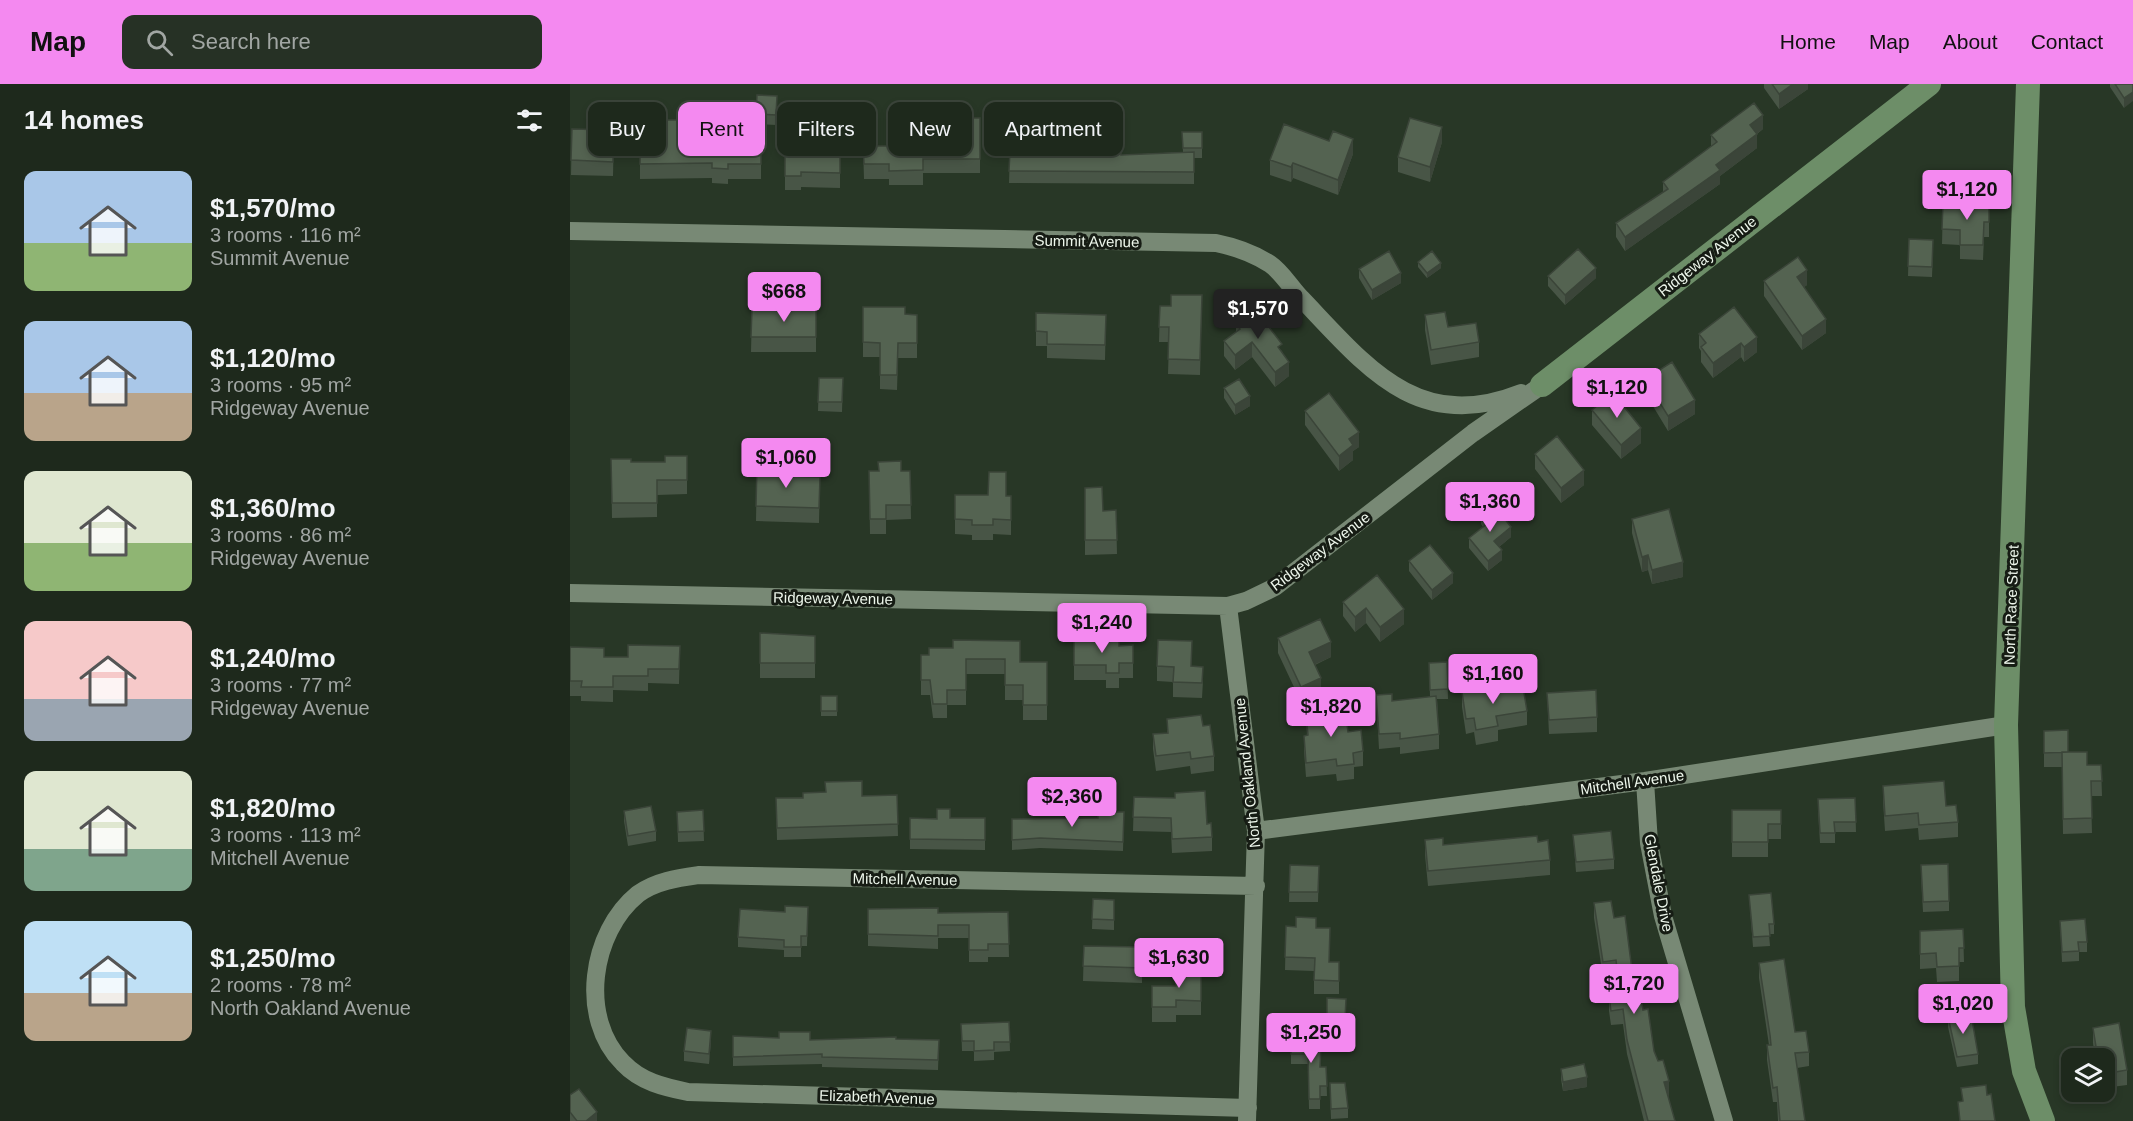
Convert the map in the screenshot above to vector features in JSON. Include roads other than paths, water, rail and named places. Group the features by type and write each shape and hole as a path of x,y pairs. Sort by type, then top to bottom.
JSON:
{"street":[{"name":"Ridgeway Avenue","path":"570,593 1228,606 1246,601 1275,587 1473,433 1542,385 1929,84"},
{"name":"North Race Street","path":"2028,84 2006,725 2013,1007 2024,1071 2043,1121"},
{"name":"Summit Avenue","path":"570,231 1216,243 1240,248 1272,265 1365,365 1396,389 1433,403 1472,406 1510,397 1542,385"},
{"name":"North Oakland Avenue","path":"1228,606 1256,831 1247,1114"},
{"name":"Mitchell Avenue","path":"1256,831 1645,781 2006,725"},
{"name":"Glendale Drive","path":"1645,781 1649,843 1663,916 1724,1121"},
{"name":"Mitchell Avenue","path":"599,961 602,942 617,914 640,893 668,879 699,875 1256,885"},
{"name":"Elizabeth Avenue","path":"599,961 596,995 603,1032 622,1063 652,1084 688,1092 1247,1114"}]}
